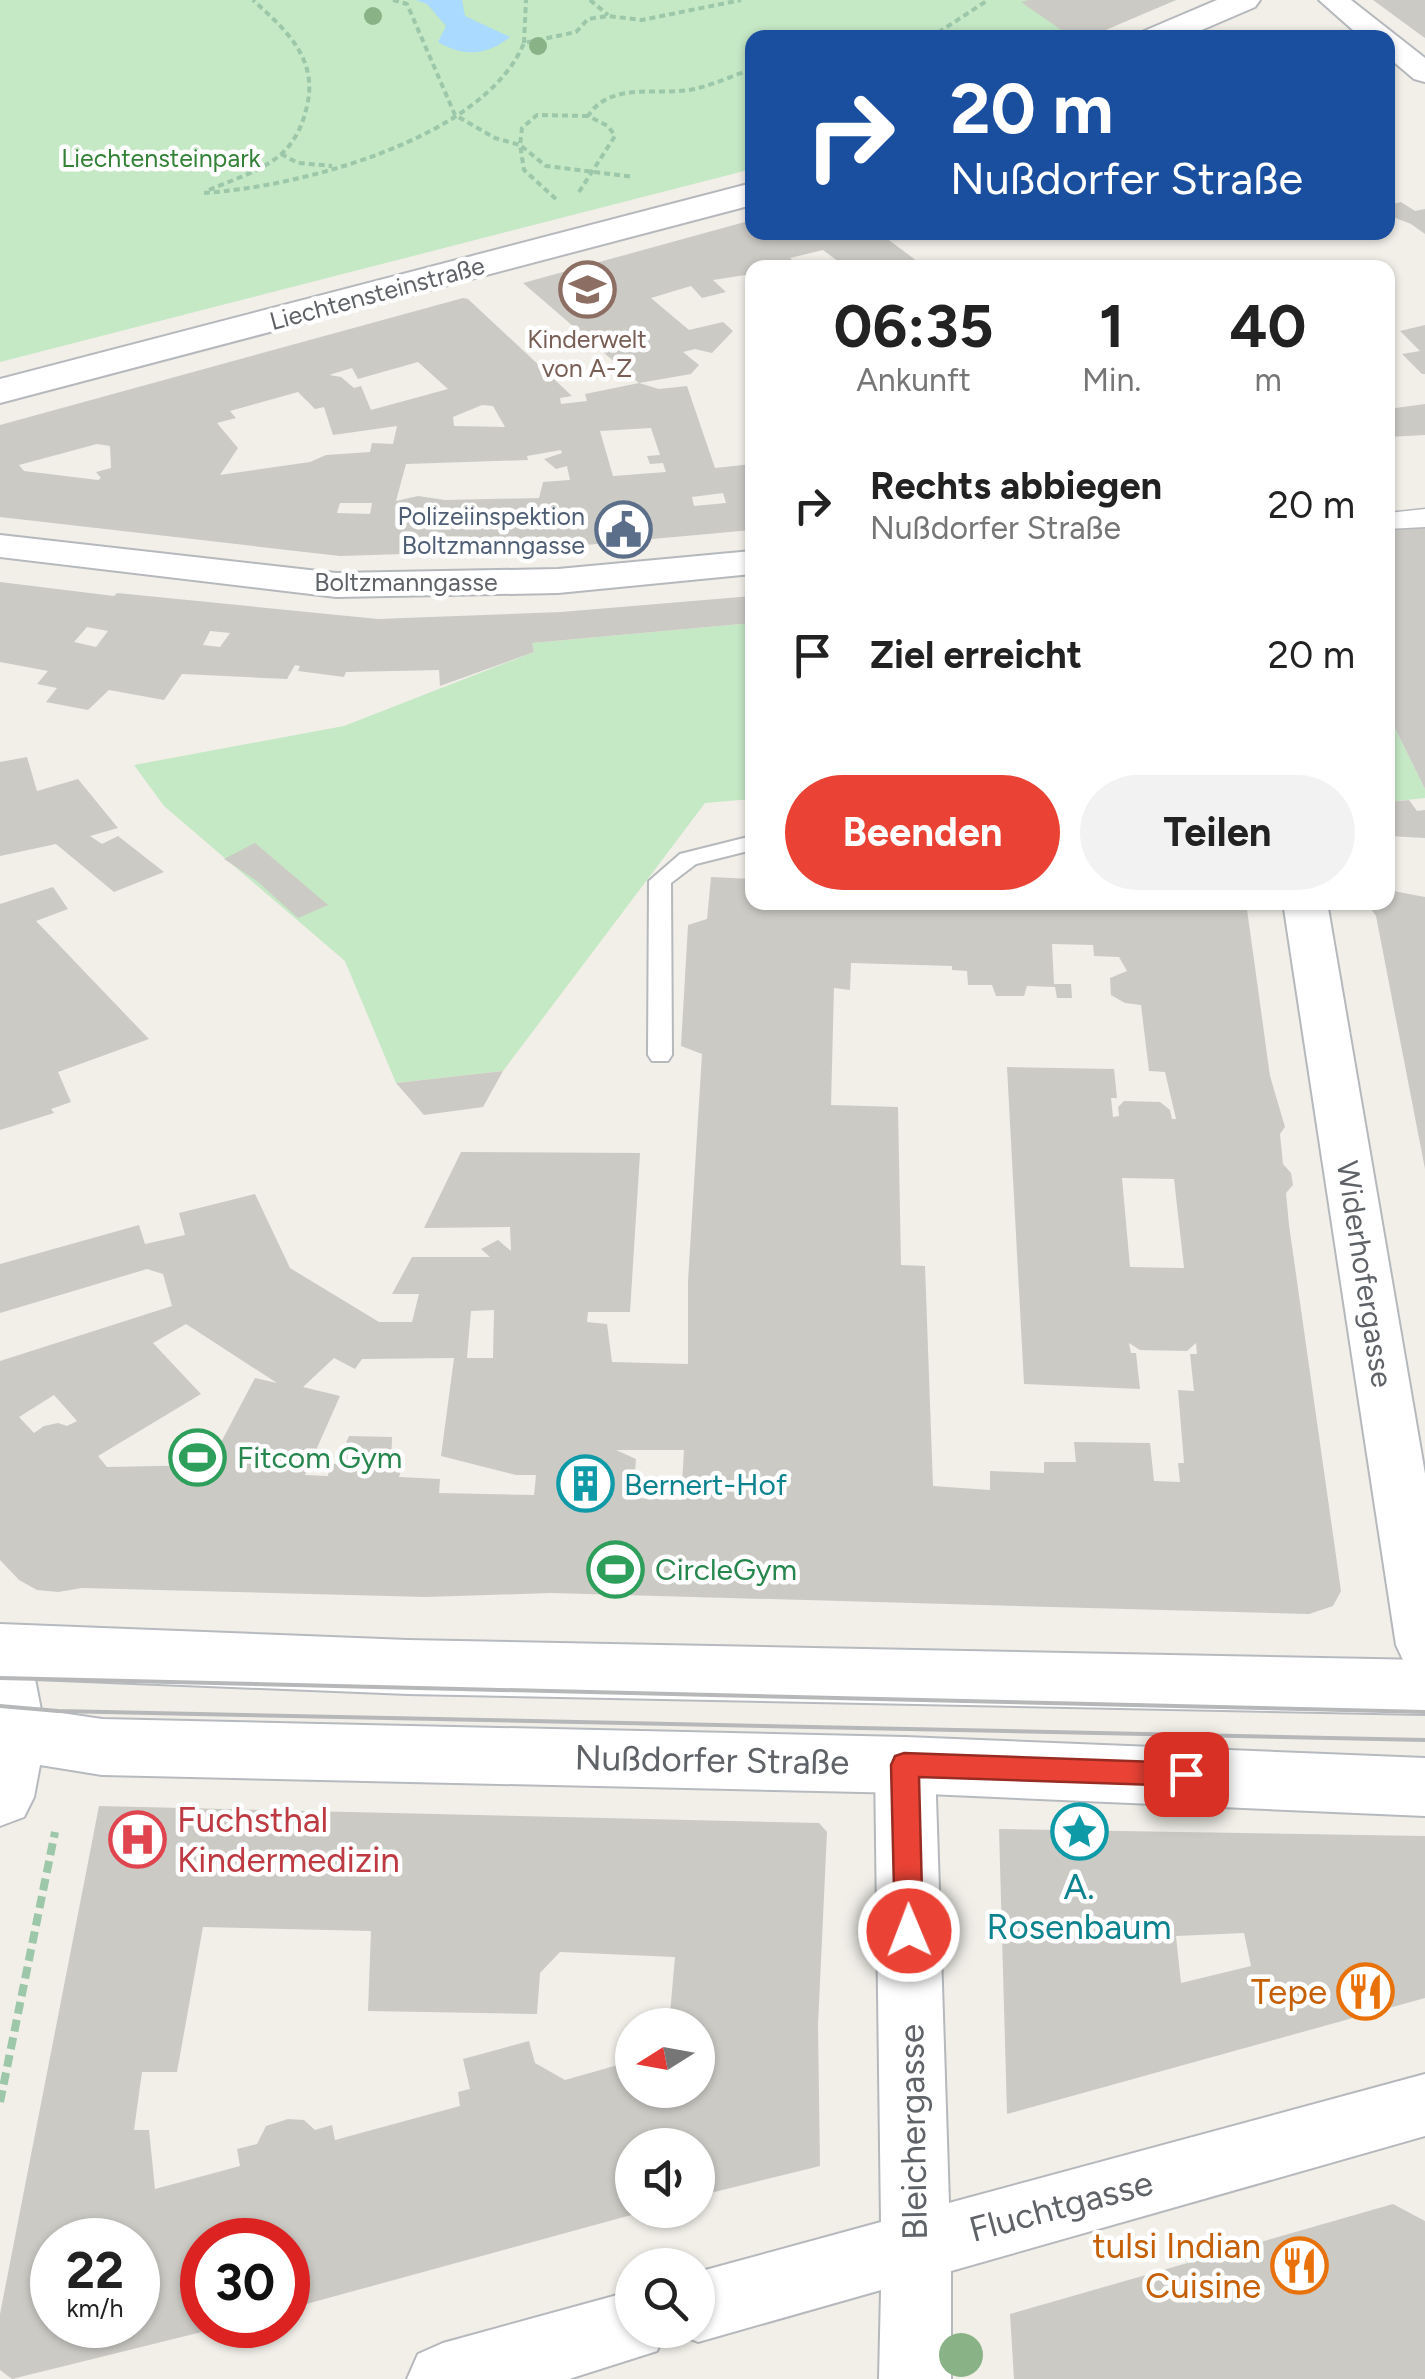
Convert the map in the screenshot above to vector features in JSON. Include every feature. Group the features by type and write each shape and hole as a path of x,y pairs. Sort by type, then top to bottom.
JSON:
{"main road":[{"path":"1174,30 1244,0"},
{"name":"Liechtensteinstraße","path":"0,391 745,196"},
{"path":"0,1651 408,1667 1425,1687"},
{"path":"0,1667 6,1732 28,1810"},
{"name":"Nußdorfer Straße","path":"6,1732 102,1747 904,1765 1425,1787"}],"street":[{"path":"1333,0 1370,30"},
{"path":"1395,49 1425,73"},
{"path":"1395,520 1425,518"},
{"name":"Boltzmanngasse","path":"0,546 336,585 558,582 745,564"},
{"name":"Widerhofergasse","path":"1306,910 1425,1646"},
{"name":"Bleichergasse","path":"904,1765 916,2246 915,2379"},
{"name":"Fluchtgasse","path":"715,2303 1425,2106"},
{"path":"444,2379 615,2331"}],"lane":[{"path":"660,1055 660,881 688,859 745,845"}],"path":[{"path":"253,0 286,30 304,54 310,92 302,124 281,154 204,193 240,192 363,161 413,140 455,115 510,72 524,44 526,0"},
{"path":"393,0 408,4 455,115 496,138 520,145 546,166 646,179"},
{"path":"590,0 608,16"},
{"path":"524,44 576,32 588,20 608,16 642,20 741,0"},
{"path":"941,30 988,0"},
{"path":"588,116 597,102 619,94 696,89 745,71"},
{"path":"537,114 588,116 608,126 615,136 579,192 560,202 524,170 520,145 522,128 537,114"},
{"path":"281,154 298,163 322,168 363,161"},
{"path":"0,2102 28,1810"}],"green space":[{"name":"Liechtensteinpark","path":"0,0 1176,0 1104,30 745,30 745,171 0,362"},
{"path":"745,624 745,800 705,803 503,1071 396,1083 345,961 164,806 134,765 344,726 534,652 532,643"},
{"path":"1395,728 1425,789 1425,798 1395,801"}],"water":[{"path":"416,0 462,0 465,16 510,37 484,51 448,47 438,42 446,26 427,4"}],"building":[{"path":"1176,0 1106,30 1061,30 1021,2"},
{"path":"1373,0 1425,0 1425,38 1418,33"},
{"path":"1401,202 1415,211 1425,209 1425,234 1395,218 1395,203"},
{"path":"745,222 745,240 889,240 916,260 836,260 823,250 792,260 745,260 745,275 713,280 726,292 702,298 691,286 651,298 689,330 723,322 733,331 712,353 695,349 683,352 699,365 691,374 639,383 523,283"},
{"path":"463,298 572,396 560,398 561,404 587,401 585,394 639,383 659,389 687,386 715,468 745,465 745,531 530,550 340,556 0,517 0,425","holes":["418,362 448,389 371,410 361,386 354,388 341,377 329,375 352,368 358,379","298,392 315,409 324,407 333,435 397,426 393,444 372,443 370,452 326,455 310,462 220,475 238,448 217,423 236,418 230,411","482,405 493,406 505,427 454,426 453,417","651,428 660,455 647,456 650,464 663,463 666,472 613,476 600,431","97,444 110,446 111,468 96,472 101,478 98,480 24,471 19,465","561,450 562,453 544,459 556,469 567,466 570,480 543,482 539,498 445,500 418,496 396,501 406,464 528,460 527,456","723,493 726,503 694,506 692,497","340,503 372,503 370,514 337,513"]},
{"path":"1425,325 1422,374 1402,354 1420,351 1400,331"},
{"path":"1425,404 1425,435 1395,437 1395,408"},
{"path":"1425,525 1425,789 1395,728 1395,527"},
{"path":"0,582 378,619 561,612 745,597 745,624 532,643 534,652 440,686 439,670 346,672 344,677 298,671 300,666 295,665 287,679 182,674 164,700 109,690 88,710 46,702 57,688 37,684 48,671 0,662","holes":["87,627 108,631 96,647 74,642","210,631 230,633 220,647 203,645"]},
{"path":"27,757 37,791 78,779 118,828 90,836 102,844 118,836 164,872 114,892 56,844 0,856 0,762"},
{"path":"1409,800 1417,811 1425,810 1425,838 1395,836 1395,801"},
{"path":"255,843 328,905 298,918 257,881 224,859"},
{"path":"711,877 745,879 745,910 1247,910 1270,1076 1285,1127 1280,1134 1283,1164 1291,1173 1293,1185 1286,1193 1289,1225 1341,1591 1333,1606 1309,1614 551,1593 426,1597 82,1588 58,1592 37,1590 19,1580 0,1560 0,1361 172,1306 163,1274 147,1269 0,1313 0,1264 139,1225 145,1244 185,1235 179,1213 255,1194 290,1268 379,1322 412,1322 419,1294 392,1294 412,1257 490,1257 481,1249 498,1240 511,1251 510,1227 424,1228 461,1152 640,1153 630,1312 588,1312 587,1322 607,1324 612,1362 688,1364 688,1281 702,1054 681,1046 688,925 707,919","holes":["1052,944 1093,945 1094,956 1119,957 1127,971 1110,978 1111,995 1125,1003 1141,1005 1149,1071 1165,1072 1176,1119 1160,1102 1124,1101 1118,1107 1119,1116 1113,1117 1111,1098 1117,1098 1114,1069 1007,1067 1024,1384 1140,1389 1136,1353 1131,1353 1129,1343 1140,1350 1187,1351 1196,1343 1197,1354 1190,1354 1194,1391 1178,1390 1184,1463 1178,1463 1180,1482 1154,1481 1150,1443 1074,1442 1076,1462 1044,1462 1044,1473 990,1471 990,1490 933,1486 925,1266 901,1265 898,1107 831,1105 834,988 850,990 851,963 952,966 952,970 967,971 968,985 992,985 996,996 1024,996 1027,986 1055,987 1057,998 1072,998 1071,984 1054,984","1122,1178 1174,1179 1184,1268 1130,1267","494,1310 493,1358 467,1358 471,1311","186,1324 277,1383 255,1378 209,1465 107,1467 98,1456 201,1394 153,1343","334,1358 355,1369 362,1359 454,1358 441,1456 516,1475 536,1475 534,1495 439,1493 440,1479 399,1477 402,1468 391,1468 392,1437 349,1436 337,1464 330,1464 328,1476 305,1475 340,1396 303,1387","54,1395 77,1421 67,1426 44,1426 34,1433 19,1417","616,1450 684,1450 681,1500 633,1498 636,1459"]},
{"path":"53,887 68,909 36,921 149,1039 58,1072 71,1102 51,1109 54,1113 0,1130 0,904"},
{"path":"1395,891 1425,897 1425,1169 1376,916 1372,910 1395,910"},
{"path":"503,1071 483,1107 424,1115 396,1083"},
{"path":"99,1806 819,1823 827,1832 818,2025 820,2166 715,2192 715,2128 615,2128 615,2219 310,2303 310,2218 180,2218 180,2337 160,2342 160,2218 30,2218 30,2348 137,2348 12,2379 0,2370 0,2314","holes":["203,1927 371,1931 368,2011 537,2014 540,1973 560,1952 675,1957 670,2008 715,2008 715,2108 615,2108 615,2066 565,2080 535,2063 529,2041 463,2059 470,2089 458,2092 460,2106 335,2140 332,2125 315,2130 304,2120 288,2119 266,2126 257,2144 237,2149 240,2166 155,2189 149,2130 134,2130 142,2072 177,2072"]},
{"path":"999,1829 1425,1836 1425,1998 1007,2114","holes":["1244,1933 1251,1966 1181,1983 1176,1936"]},
{"path":"1393,2204 1425,2221 1425,2379 1014,2379 1010,2314"}],"tram line":[{"path":"0,1678 1425,1712"},
{"path":"0,1706 58,1711 1425,1740"}],"place":[{"name":"Kinderwelt von A-Z","path":"587,290"},
{"name":"Polizeiinspektion Boltzmanngasse","path":"624,530"},
{"name":"Fitcom Gym","path":"198,1457"},
{"name":"Bernert-Hof","path":"585,1484"},
{"name":"CircleGym","path":"616,1569"},
{"name":"A. Rosenbaum","path":"1079,1831"},
{"name":"Fuchsthal Kindermedizin","path":"138,1840"},
{"name":"Tepe","path":"1366,1992"},
{"name":"tulsi Indian Cuisine","path":"1300,2266"}],"route":[{"path":"909,1931 904,1765 1186,1774"}]}
